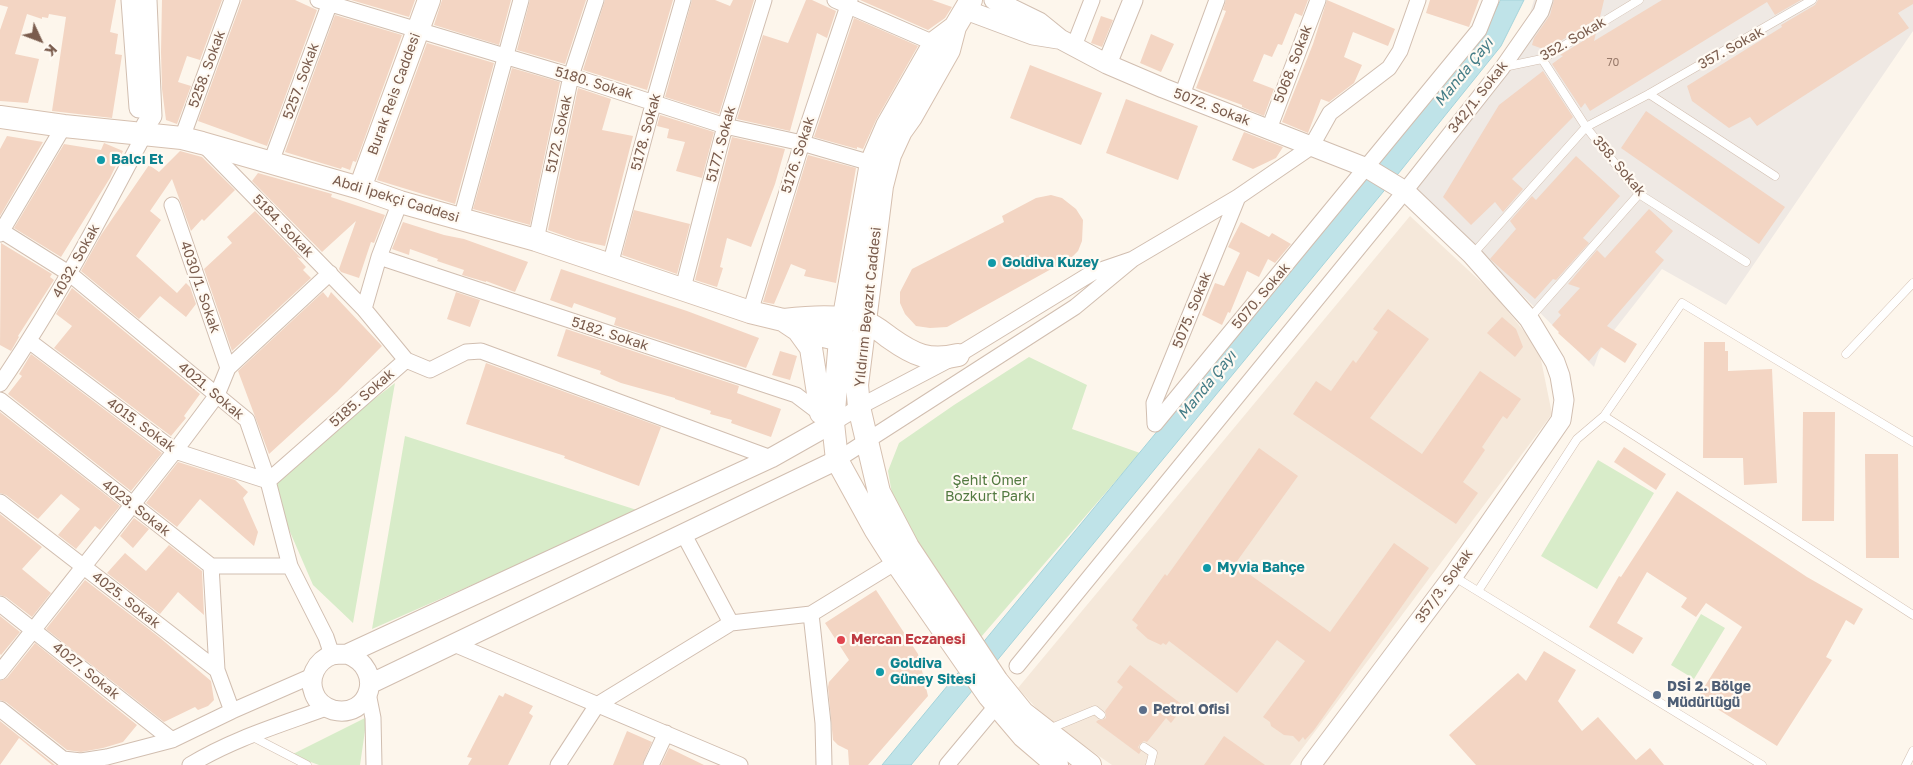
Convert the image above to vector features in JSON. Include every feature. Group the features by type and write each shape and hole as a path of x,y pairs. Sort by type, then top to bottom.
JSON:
{"main road":[{"name":"Burak Reis Caddesi","path":"360,188 428,0"},
{"name":"Yıldırım Beyazıt Caddesi","path":"850,327 871,163 886,126 964,12"},
{"name":"Yıldırım Beyazıt Caddesi","path":"827,418 890,156 900,131 911,116 942,46"},
{"name":"Abdi İpekçi Caddesi","path":"0,117 64,126 146,129 192,140 536,240 790,325 813,317 850,327 862,345"},
{"path":"790,325 811,348 837,460 875,530 896,562 965,647 1023,736 1057,765"},
{"path":"850,327 876,327 906,348 924,357 942,359 958,355"},
{"name":"Yıldırım Beyazıt Caddesi","path":"862,345 857,385 859,407 879,492 908,548 965,647"},
{"path":"994,694 1024,713 1090,765"}],"street":[{"path":"131,0 140,116 146,129"},
{"path":"146,129 152,116 147,0"},
{"name":"5258. Sokak","path":"192,140 232,0"},
{"path":"461,219 521,0"},
{"name":"5172. Sokak","path":"536,240 571,76 596,0"},
{"name":"5178. Sokak","path":"610,265 683,0"},
{"name":"5177. Sokak","path":"683,288 725,126 764,0"},
{"name":"5072. Sokak","path":"994,0 1039,22 1067,43 1107,64 1367,168 1405,191 1472,255 1529,318 1555,362 1560,376 1564,400"},
{"path":"1067,43 1092,0"},
{"path":"1107,64 1133,0"},
{"path":"1182,95 1217,0"},
{"name":"5068. Sokak","path":"1269,129 1318,0"},
{"path":"190,765 213,758 250,735 326,708 341,712 356,708 363,701 369,688 454,644 837,460 868,441 1075,307 1134,259 1238,197 1311,147 1330,114 1389,68 1400,51 1418,0"},
{"name":"5070. Sokak","path":"1155,424 1479,30 1492,0"},
{"name":"342/1. Sokak","path":"1017,666 1405,191 1502,68 1541,12 1545,0"},
{"name":"5180. Sokak","path":"326,1 654,101 725,126 802,143 871,163"},
{"name":"5257. Sokak","path":"271,162 326,1"},
{"path":"844,2 942,46"},
{"name":"5176. Sokak","path":"750,312 844,2"},
{"name":"5072. Sokak","path":"964,12 1067,43"},
{"path":"1,232 64,126"},
{"name":"4032. Sokak","path":"0,384 70,274 146,129"},
{"name":"5184. Sokak","path":"192,140 330,273 364,309"},
{"name":"5075. Sokak","path":"1155,424 1154,404 1238,197"},
{"path":"364,309 379,257 400,202"},
{"name":"4030/1. Sokak","path":"172,205 228,368"},
{"name":"4021. Sokak","path":"1,232 70,274 247,420 268,480 290,566 326,637 327,663 314,694 326,708"},
{"name":"5182. Sokak","path":"379,257 796,395 827,418"},
{"path":"0,709 63,759 72,762 106,757 172,740 327,663 771,458 827,418 859,407 958,355 1092,273 1134,259"},
{"path":"0,672 217,395 228,368 330,273"},
{"name":"5185. Sokak","path":"268,480 406,360 364,309"},
{"name":"4015. Sokak","path":"29,341 175,451 268,480"},
{"path":"406,360 430,370 466,352 481,351 771,458"},
{"name":"4023. Sokak","path":"0,400 211,566"},
{"name":"357/3. Sokak","path":"1311,765 1453,576 1561,420 1564,400"},
{"name":"4025. Sokak","path":"0,502 217,670"},
{"path":"683,533 731,623"},
{"path":"558,765 597,705 731,623 811,614 896,562"},
{"path":"232,711 217,670 211,566 290,566"},
{"name":"4027. Sokak","path":"0,604 33,628 172,740"},
{"path":"811,614 823,723 824,765"},
{"path":"454,644 740,765"},
{"path":"327,663 356,658 364,664 369,674 373,718 374,765"},
{"path":"947,765 994,694"},
{"path":"652,765 666,733"}],"lane":[{"name":"352. Sokak","path":"1502,68 1542,59 1639,0"},
{"name":"357. Sokak","path":"1586,127 1649,94 1812,0"},
{"name":"358. Sokak","path":"1542,59 1586,127 1639,194 1746,262"},
{"path":"1649,94 1775,176"},
{"path":"1472,255 1586,127"},
{"path":"1529,318 1639,194"},
{"path":"1846,354 1913,284"},
{"path":"1478,591 1577,439 1604,416 1682,303 1913,442"},
{"path":"1604,416 1913,615"},
{"path":"1453,576 1762,765"},
{"path":"1045,731 1095,710 1101,715"},
{"path":"250,735 307,765"},
{"path":"1144,747 1153,753 1150,765"},
{"path":"1906,765 1913,751"}],"shaded area":[{"path":"1534,0 1913,0 1913,31 1726,305 1662,269 1608,338 1599,352 1594,367 1413,185 1519,50"},
{"path":"1410,216 1494,294 1539,350 1552,414 1290,765 1112,765 1047,720 1018,688"}],"green space":[{"name":"Şehit Ömer Bozkurt Parkı","path":"1029,357 1087,385 1072,429 1140,453 981,637 895,511 888,471 899,443"},
{"path":"395,383 353,623 313,585 268,481"},
{"path":"405,436 640,511 372,629"},
{"path":"1598,460 1654,493 1597,589 1541,556"},
{"path":"1701,614 1725,628 1694,679 1671,665"},
{"path":"367,717 360,765 319,765 291,755"}],"water":[{"name":"Manda Çayı","path":"1501,0 1524,0 1501,46 1402,169 911,765 882,765 1486,30"}],"building":[{"path":"0,0 116,0 110,32 118,34 115,54 122,55 112,118 52,111 66,17 49,14 48,18 42,17 42,19 27,14 15,54 39,59 28,103 0,101 0,30 8,7 0,5"},
{"path":"162,0 222,0 200,60 187,56 178,82 191,86 177,124 166,120 162,89"},
{"path":"242,0 295,0 317,10 267,146 198,121"},
{"path":"351,0 415,0 409,17"},
{"path":"442,0 511,0 499,45 434,25"},
{"path":"530,0 586,0 565,64 517,50"},
{"path":"605,0 673,0 647,90 583,70"},
{"path":"692,0 715,0 730,6 733,0 754,0 719,114 665,97"},
{"path":"806,0 812,0 836,11 827,38 817,33 790,131 737,119 763,35 788,43"},
{"path":"860,0 932,0 952,7 945,18 928,30"},
{"path":"1226,0 1308,0 1302,16 1295,13 1282,45 1278,44 1272,57 1264,54 1253,81 1274,89 1264,116 1242,107 1242,105 1196,88 1226,11 1223,10"},
{"path":"1327,0 1395,29 1388,46 1353,32 1344,57 1362,65 1354,83 1329,102 1321,99 1308,133 1282,122 1313,44"},
{"path":"1430,0 1479,0 1469,27 1426,13"},
{"path":"1554,0 1604,0 1600,17 1546,50 1532,45 1534,38 1550,15"},
{"path":"1662,0 1801,0 1775,15 1767,2 1590,111 1585,103 1581,108 1552,64 1563,56 1560,55 1596,33 1594,41"},
{"path":"1818,0 1913,0 1913,4 1898,13 1909,28 1757,126 1750,117 1729,128 1692,101 1687,86 1782,27 1781,25 1815,5"},
{"path":"335,15 402,35 356,162 353,161 350,170 285,152"},
{"path":"1101,16 1113,20 1102,47 1091,43"},
{"path":"854,18 918,46 876,120 863,149 814,137"},
{"path":"1151,34 1174,44 1161,72 1140,63"},
{"path":"427,43 494,63 455,204 377,180"},
{"path":"1030,65 1102,93 1081,145 1010,118"},
{"path":"512,68 560,82 530,225 473,209"},
{"path":"1543,71 1573,117 1512,179 1523,189 1503,212 1495,202 1471,225 1443,197 1499,105"},
{"path":"578,88 611,99 602,130 633,136 605,246 576,240 548,230"},
{"path":"1126,99 1198,126 1178,180 1106,153"},
{"path":"1646,111 1785,207 1759,244 1621,148"},
{"path":"660,115 714,132 702,178 676,171 685,142 667,138 669,129 657,126"},
{"path":"1244,132 1283,147 1276,158 1253,169 1232,160"},
{"path":"7,136 43,142 0,216 0,149"},
{"path":"732,137 785,149 775,184 751,247 727,238 720,267 723,268 717,287 695,280"},
{"path":"104,143 123,151 110,178 61,257 14,228 64,144 101,150"},
{"path":"180,151 202,157 235,190 204,221 202,219 191,231 172,179 150,211 161,220 136,256 177,293 186,283 190,287 196,304 186,317 160,296 139,319 81,271 101,235 149,165 159,172"},
{"path":"808,155 856,168 836,283 804,276 806,270 791,264 774,304 763,302"},
{"path":"1576,156 1620,196 1583,238 1589,243 1556,280 1553,279 1535,299 1490,259 1516,229 1510,221 1532,196 1536,200"},
{"path":"258,173 332,194 331,197 385,215 374,243 371,242 359,278 341,272 339,269 356,221 322,252 252,181"},
{"name":"Goldiva Kuzey","path":"1051,195 1062,198 1076,209 1083,220 1082,241 1078,251 1071,258 947,327 930,328 916,326 905,314 900,303 900,292 912,269 1004,222 1002,216 1036,198"},
{"path":"1649,209 1673,231 1655,252 1664,260 1607,326 1637,344 1625,363 1601,347 1589,361 1558,333 1552,325 1561,315 1558,312 1580,288 1568,284 1597,250 1605,258"},
{"path":"634,210 690,224 677,274 622,255"},
{"path":"255,211 302,259 297,257 306,267 303,270 311,278 232,351 204,269 232,243 227,237"},
{"path":"403,222 444,235 464,239 528,262 515,292 486,281 462,275 464,270 410,249 409,255 392,249"},
{"path":"1241,222 1269,237 1272,233 1291,244 1275,263 1268,259 1259,277 1247,271 1230,313 1228,312 1222,325 1202,315 1215,283 1224,286 1240,253 1228,247"},
{"path":"1,243 52,274 50,277 54,280 18,336 11,351 0,345"},
{"path":"561,269 687,311 759,338 746,368 614,325 616,318 574,303 572,308 550,300"},
{"path":"72,288 200,394 184,416 186,418 171,436 54,348 72,326 56,314"},
{"path":"323,292 328,298 331,292 382,346 337,392 269,454 238,371"},
{"path":"456,292 480,300 470,327 447,319"},
{"path":"1388,309 1429,339 1370,418 1422,454 1480,371 1521,399 1507,419 1503,416 1482,447 1485,450 1463,482 1478,493 1456,524 1293,414 1316,381 1331,391 1353,360 1356,363 1378,332 1373,329"},
{"path":"1502,317 1516,329 1523,347 1515,357 1487,333"},
{"path":"566,329 739,386 737,393 781,409 771,437 731,423 732,420 710,414 711,411 675,398 621,383 600,374 601,371 557,356"},
{"path":"1704,342 1725,342 1725,351 1728,351 1728,371 1772,369 1777,483 1744,485 1743,458 1703,458"},
{"path":"780,351 797,356 790,380 772,375"},
{"path":"31,354 162,453 131,491 8,394 22,376 19,374"},
{"path":"486,363 661,427 639,486 564,458 565,456 466,424"},
{"path":"0,412 120,506 100,530 95,526 76,549 58,535 80,509 61,494 38,519 6,495 0,493"},
{"path":"1803,412 1835,412 1834,521 1802,521"},
{"path":"1624,447 1666,474 1656,490 1614,462"},
{"path":"1259,448 1298,476 1235,564 1330,632 1394,543 1429,568 1314,730 1305,740 1303,737 1299,742 1293,736 1284,735 1271,726 1270,722 1263,717 1305,661 1277,640 1237,693 1169,641 1166,645 1163,643 1161,645 1148,639 1136,628 1138,625 1132,620 1165,574 1167,576"},
{"path":"1865,454 1898,454 1899,558 1866,558"},
{"path":"178,462 235,480 248,492 243,498 258,532 254,546 200,499 177,527 146,503"},
{"path":"1677,491 1807,577 1863,609 1854,625 1846,620 1826,657 1832,660 1777,746 1698,697 1742,627 1706,603 1696,617 1681,607 1687,598 1647,572 1617,623 1643,638 1633,654 1589,627 1619,576 1621,577"},
{"path":"0,514 42,547 22,569 51,593 32,617 6,597 0,595"},
{"path":"134,518 149,529 133,548 120,536"},
{"path":"169,545 202,571 204,615 178,592 160,614 107,573 125,553 146,571"},
{"path":"85,580 159,637 211,681 214,700 208,706 198,710 195,707 164,722 46,629"},
{"name":"Goldiva Güney Sitesi","path":"876,590 918,654 928,696 868,765 849,765 848,750 833,740 828,687 829,682 849,660 825,623"},
{"path":"0,616 20,632 1,655 0,654"},
{"path":"35,643 137,725 123,742 81,752 67,750 6,702 0,700 0,681 7,678"},
{"path":"1544,651 1576,670 1558,701 1582,731 1598,717 1636,760 1650,748 1664,765 1476,765 1449,735 1518,673 1526,681"},
{"name":"Petrol Ofisi","path":"1130,665 1184,706 1171,723 1166,718 1147,742 1144,741 1140,744 1138,747 1141,751 1139,754 1096,722 1106,718 1105,711 1123,687 1117,682"},
{"path":"505,693 533,706 529,713 533,716 508,765 468,765 472,758 467,757 499,695 503,697"},
{"path":"0,721 55,765 52,765 19,738 0,765"},
{"path":"627,731 652,742 642,765 613,765"},
{"path":"1224,736 1265,765 1204,765"},
{"path":"669,748 704,765 661,765"}],"place":[{"name":"Balcı Et","path":"101,160"},
{"name":"Goldiva Kuzey","path":"992,263"},
{"name":"Myvia Bahçe","path":"1207,568"},
{"name":"Mercan Eczanesi","path":"841,640"},
{"name":"Goldiva Güney Sitesi","path":"880,672"},
{"name":"DSİ 2. Bölge Müdürlüğü","path":"1657,695"},
{"name":"Petrol Ofisi","path":"1143,710"}]}
